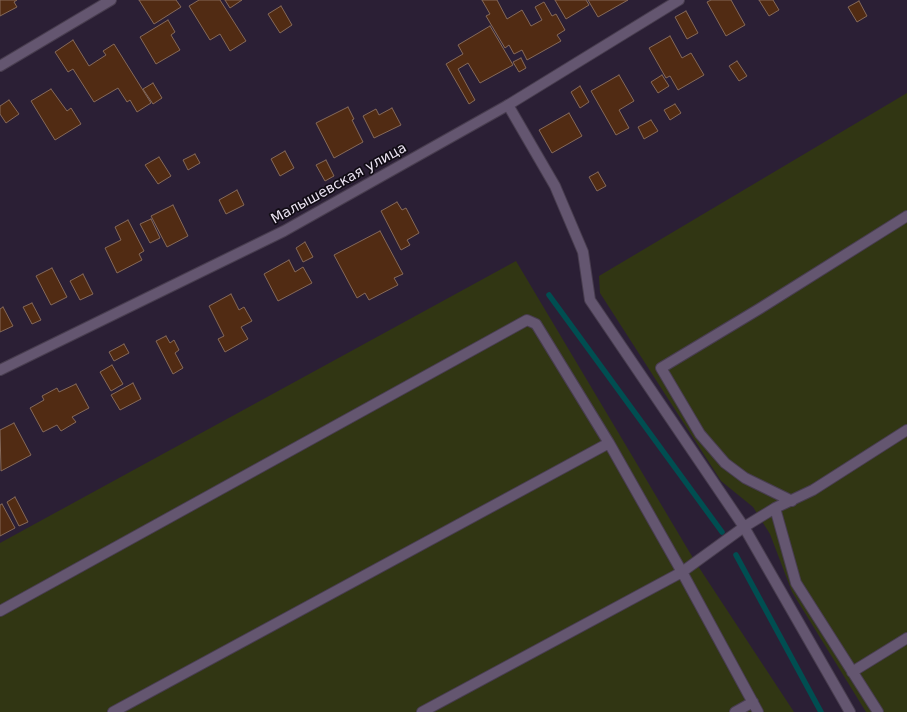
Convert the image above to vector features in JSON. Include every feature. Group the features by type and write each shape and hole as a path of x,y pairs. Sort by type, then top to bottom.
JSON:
{"street":[{"path":"0,66 111,0"},
{"name":"Малышевская улица","path":"0,370 284,231 508,105 679,0"},
{"path":"508,105 555,186 583,252 590,300 744,527 850,712"},
{"path":"792,500 745,478 725,463 700,434 661,368 759,309 907,216"},
{"path":"0,611 527,320 536,324 609,443 682,572 758,712"},
{"path":"422,712 682,572 744,527 775,508 813,490 907,430"},
{"path":"113,712 609,443"},
{"path":"775,508 796,583 878,712"},
{"path":"852,672 907,638"},
{"path":"735,712 753,702"}],"green space":[{"path":"907,93 907,712 866,712 792,592 770,534 753,507 721,481 600,293 599,276"},
{"path":"516,261 696,563 794,712 0,712 0,543"}],"building":[{"path":"0,0 17,0 14,2 17,7 0,16"},
{"path":"139,0 176,0 181,7 154,24"},
{"path":"199,0 220,0 246,41 230,51 220,34 210,40 189,6"},
{"path":"225,0 242,0 230,8"},
{"path":"482,0 497,0 507,19 522,10 531,26 542,20 535,7 544,2 552,16 556,14 565,30 557,35 561,41 527,60 522,50 514,54 509,45 505,48 486,16 490,14"},
{"path":"555,0 586,0 589,5 566,19"},
{"path":"588,0 628,0 598,17"},
{"path":"711,0 731,0 745,25 726,36 707,2"},
{"path":"759,0 773,0 779,10 769,16"},
{"path":"859,1 867,16 857,22 848,7"},
{"path":"281,6 292,25 280,33 268,14"},
{"path":"686,11 698,33 687,39 675,17"},
{"path":"168,20 175,32 171,35 180,50 156,64 140,37"},
{"path":"490,26 513,65 480,83 468,63 458,69 475,100 469,104 446,64 463,54 458,45"},
{"path":"670,36 682,58 691,53 704,75 678,90 670,76 666,78 649,48"},
{"path":"73,40 89,66 106,55 103,51 114,44 151,103 137,112 130,100 127,102 118,88 94,102 73,69 68,72 55,52"},
{"path":"521,58 526,68 519,72 513,62"},
{"path":"737,61 747,76 739,81 729,66"},
{"path":"619,75 634,101 619,110 629,128 616,135 591,91"},
{"path":"662,75 669,86 658,93 651,82"},
{"path":"153,83 162,98 153,104 143,89"},
{"path":"580,86 589,102 580,108 571,92"},
{"path":"51,89 67,111 71,108 81,124 55,140 31,101"},
{"path":"9,100 19,114 6,123 0,114 0,106"},
{"path":"675,104 681,113 670,120 664,110"},
{"path":"348,107 354,119 352,120 363,142 334,158 316,123"},
{"path":"392,108 401,125 374,138 363,116 376,109 379,115"},
{"path":"569,113 582,136 552,153 539,130"},
{"path":"651,120 658,131 644,139 638,127"},
{"path":"285,151 294,168 280,176 271,159"},
{"path":"195,154 200,163 188,170 183,160"},
{"path":"159,157 171,176 158,184 145,165"},
{"path":"326,160 334,176 325,181 316,165"},
{"path":"598,172 606,186 597,191 589,177"},
{"path":"237,190 244,205 226,214 219,200"},
{"path":"397,202 402,210 406,208 419,233 407,240 410,245 401,250 381,211"},
{"path":"173,205 188,236 167,247 151,216"},
{"path":"151,219 160,238 150,243 140,224"},
{"path":"128,220 144,251 139,254 142,260 117,273 105,248 121,240 115,227"},
{"path":"380,231 403,274 394,278 398,285 369,300 365,293 357,298 334,255"},
{"path":"305,242 313,257 303,262 296,248"},
{"path":"289,260 295,272 303,267 312,283 278,301 264,274"},
{"path":"52,268 67,297 51,305 36,276"},
{"path":"83,274 93,294 80,300 70,281"},
{"path":"231,294 239,310 244,307 252,321 241,327 248,339 225,352 218,339 224,336 209,306"},
{"path":"32,303 41,320 32,324 23,307"},
{"path":"3,307 13,326 0,332 0,309"},
{"path":"166,336 170,343 174,340 179,350 175,353 183,368 173,374 156,341"},
{"path":"124,344 129,353 114,361 109,352"},
{"path":"112,365 123,384 111,391 100,372"},
{"path":"133,383 141,399 120,410 111,395"},
{"path":"76,384 89,408 72,417 76,422 61,431 57,425 43,432 30,408 44,400 42,396 57,388 59,392"},
{"path":"14,423 31,455 1,471 0,430"},
{"path":"15,497 28,522 19,526 7,502"},
{"path":"2,504 15,528 0,536 0,505"}],"waterway":[{"path":"549,295 722,532"},
{"path":"736,555 821,712"}]}
